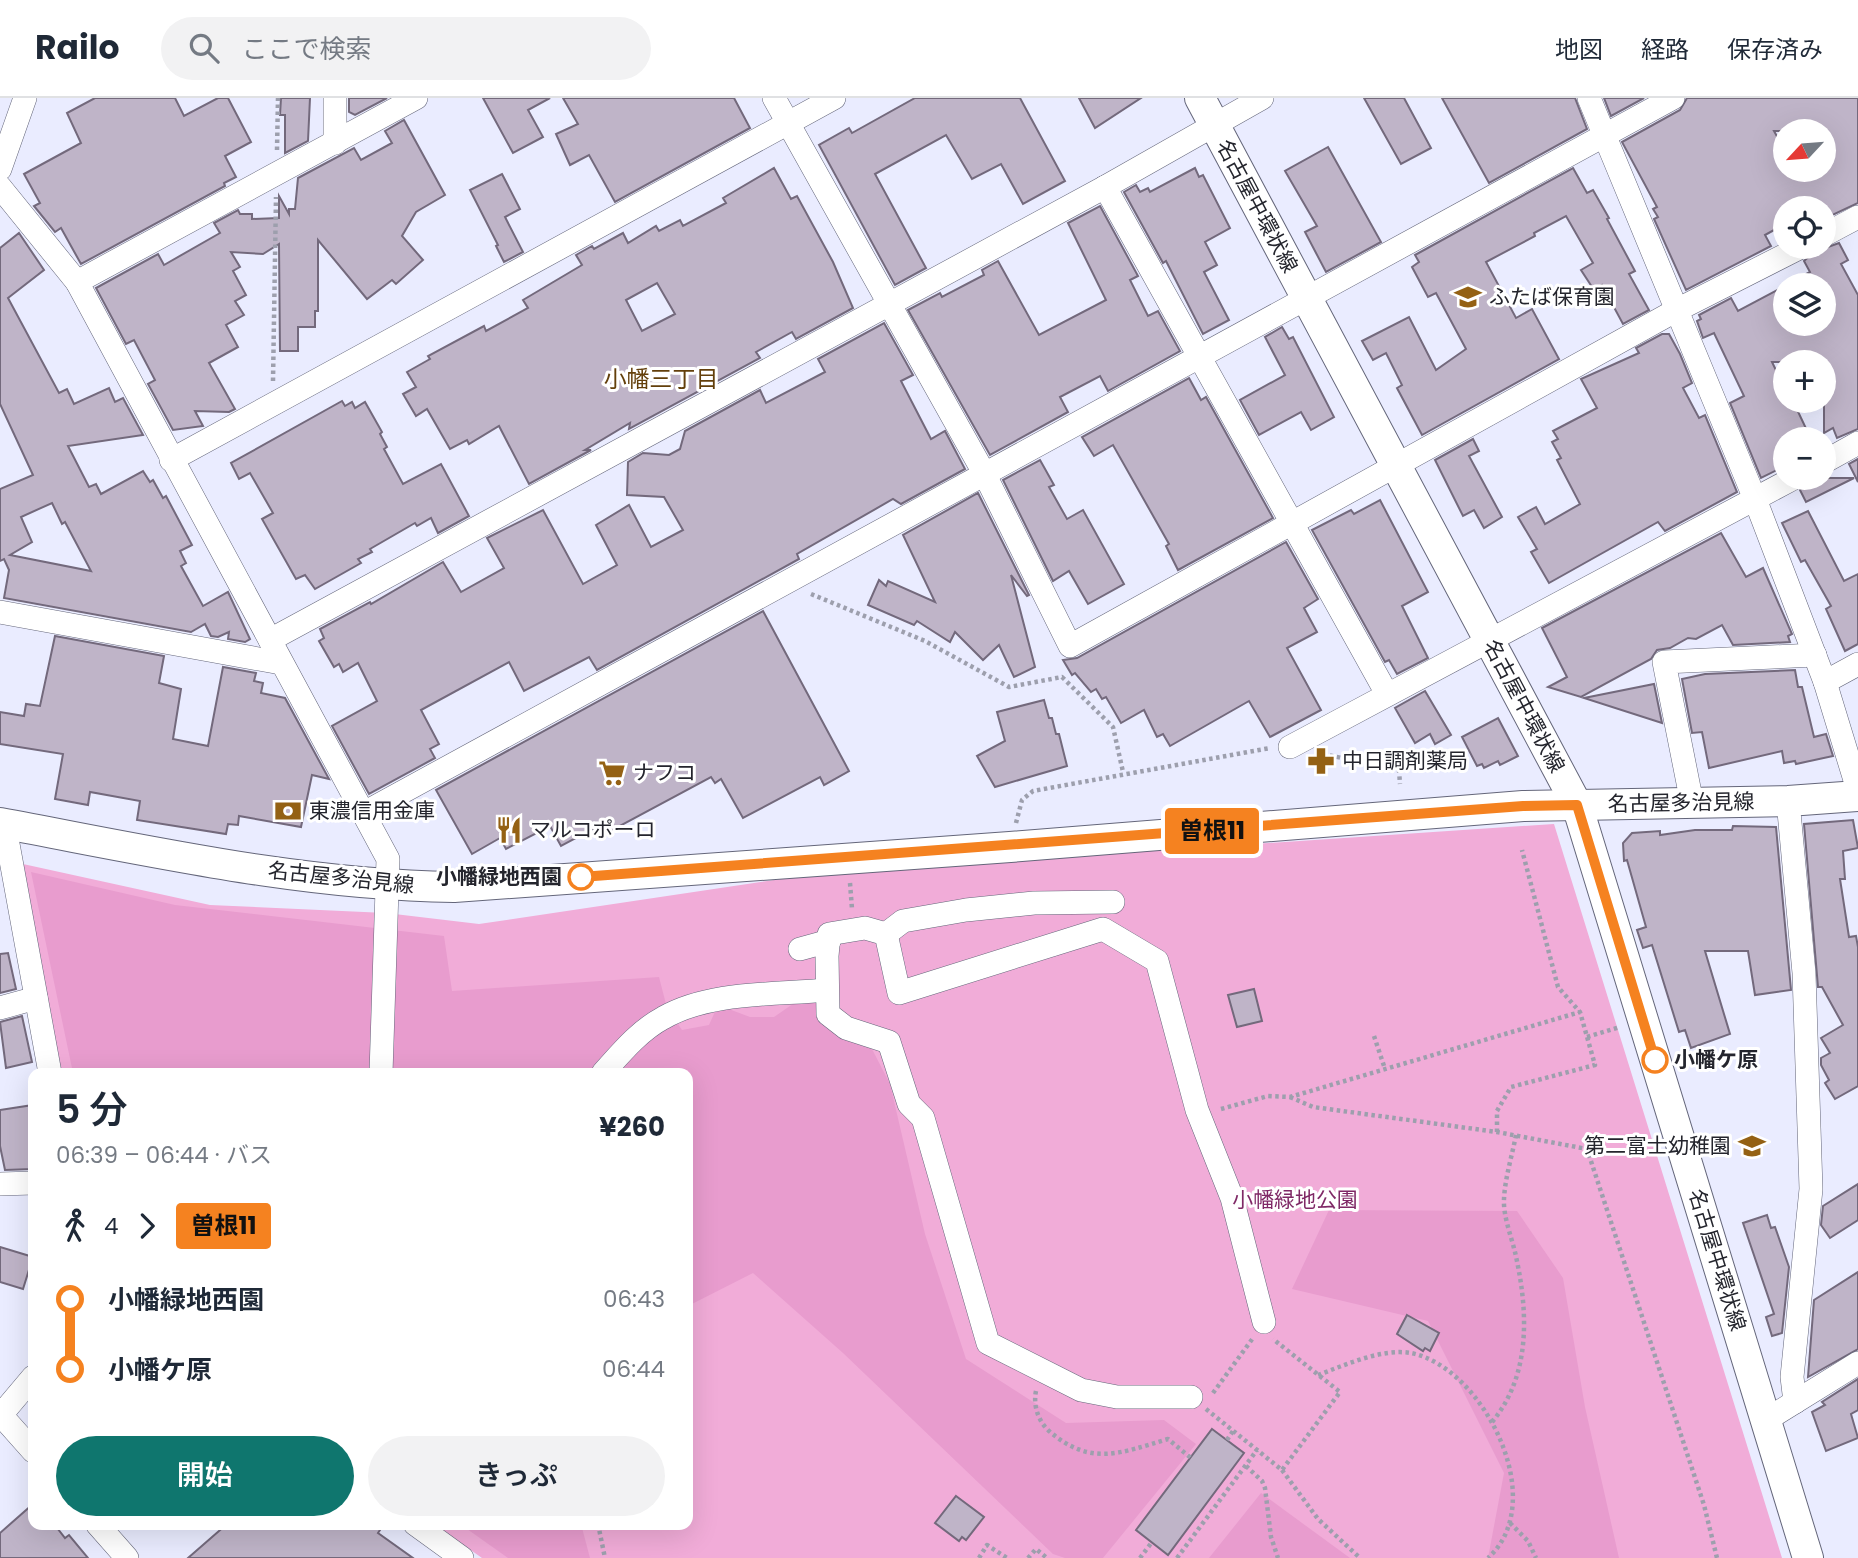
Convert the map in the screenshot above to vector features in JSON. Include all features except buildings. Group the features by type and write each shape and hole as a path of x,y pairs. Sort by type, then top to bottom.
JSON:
{"main road":[{"name":"名古屋中環状線","path":"1200,98 1577,805 1808,1558"},
{"name":"名古屋多治見線","path":"4,833 304,878 389,886 454,887 1010,847 1523,806 1788,801 1858,796"}],"street":[{"path":"0,169 25,98"},
{"path":"335,98 335,143"},
{"path":"77,282 416,98"},
{"path":"774,98 984,473 1070,646 1675,311 1777,259"},
{"path":"171,460 834,98"},
{"path":"270,640 1105,187 1262,98"},
{"path":"1589,98 1755,499 1825,682 1858,790"},
{"path":"364,813 1672,98"},
{"path":"0,187 77,282 388,859 381,1068"},
{"path":"1105,187 1387,694"},
{"path":"1836,229 1858,217"},
{"path":"1836,455 1858,443"},
{"path":"1290,747 1773,489"},
{"path":"0,612 281,663"},
{"path":"1692,803 1664,662 1815,655"},
{"path":"1825,682 1858,664"},
{"path":"1788,801 1804,973 1811,1189 1792,1377 1795,1402"},
{"path":"4,833 49,1068"},
{"path":"886,934 903,921 965,909 1034,903 1112,902"},
{"path":"886,934 865,928 830,934 828,1014 846,1028 889,1042 909,1104 923,1118 988,1343 1081,1390 1117,1397 1197,1402"},
{"path":"886,934 899,993 1103,929 1157,961 1200,1115 1232,1198 1262,1326"},
{"path":"800,949 829,941"},
{"path":"607,1068 627,1046 663,1018 711,1000 827,990"},
{"path":"0,1008 36,998"},
{"path":"0,1184 28,1183"},
{"path":"1766,1420 1858,1363"},
{"path":"28,1383 1,1415 28,1445"},
{"path":"102,1530 127,1558"},
{"path":"423,1530 462,1558"}],"path":[{"path":"273,404 278,98"},
{"path":"787,581 794,587 925,641 1009,687 1062,677 1113,727 1122,772"},
{"path":"1010,847 1023,800 1033,791 1122,772 1290,747 1399,770 1400,784"},
{"path":"1497,1132 1497,1111 1511,1087 1595,1065 1580,1012 1559,987 1522,850"},
{"path":"848,857 853,931"},
{"path":"1200,1115 1268,1096 1290,1097 1580,1012"},
{"path":"1587,1037 1621,1027"},
{"path":"1374,1036 1385,1069"},
{"path":"1290,1097 1313,1107 1497,1132 1587,1149 1704,1505 1717,1558"},
{"path":"1492,1422 1505,1406 1518,1372 1524,1340 1523,1288 1504,1200 1516,1135"},
{"path":"1282,1471 1340,1392 1262,1326 1197,1402 1282,1471 1318,1519 1360,1558"},
{"path":"1318,1375 1382,1355 1412,1353 1442,1369 1469,1392 1492,1422 1502,1442 1512,1484 1514,1502 1509,1523 1495,1552 1488,1558"},
{"path":"1047,1373 1035,1393 1036,1410 1045,1428 1062,1442 1080,1452 1099,1455 1123,1453 1168,1439 1191,1458"},
{"path":"1227,1440 1233,1431"},
{"path":"1177,1558 1257,1450"},
{"path":"1245,1466 1262,1480 1265,1488 1271,1538 1278,1558"},
{"path":"1509,1523 1528,1541 1536,1558"},
{"path":"599,1530 605,1558"},
{"path":"1140,1558 1152,1542"},
{"path":"979,1558 987,1545 1007,1558"},
{"path":"1028,1558 1036,1549 1047,1558"}],"green space":[{"name":"小幡緑地公園","path":"1554,824 1782,1558 482,1558 442,1530 693,1530 693,1068 59,1068 23,864 210,905 386,913 479,924 821,873"}],"shaded area":[{"path":"31,872 175,905 444,936 452,991 659,977 667,1008 682,1030 709,1025 718,1005 750,1017 774,1017 800,999 832,999 873,1051 890,1084 925,1234 966,1359 1066,1423 1164,1420 1196,1444 1103,1558 1065,1558 1053,1554 843,1353 753,1273 693,1303 693,1068 72,1068"},
{"path":"1329,1210 1517,1211 1563,1278 1585,1407 1619,1558 1488,1558 1504,1473 1428,1321 1292,1289"},
{"path":"1261,1493 1350,1558 1209,1558"},
{"path":"468,1530 583,1530 590,1558 508,1558"}],"bus line":[{"name":"曽根11","path":"581,877 1010,847 1523,806 1577,805 1655,1060"}],"place":[{"name":"ふたば保育園","path":"1468,297"},
{"name":"中日調剤薬局","path":"1321,761"},
{"name":"ナフコ","path":"612,773"},
{"name":"東濃信用金庫","path":"288,811"},
{"name":"マルコポーロ","path":"509,830"},
{"name":"小幡緑地西園","path":"581,877"},
{"name":"小幡ケ原","path":"1655,1060"},
{"name":"第二富士幼稚園","path":"1752,1146"}],"district":[{"name":"小幡三丁目","path":"661,379"}]}
